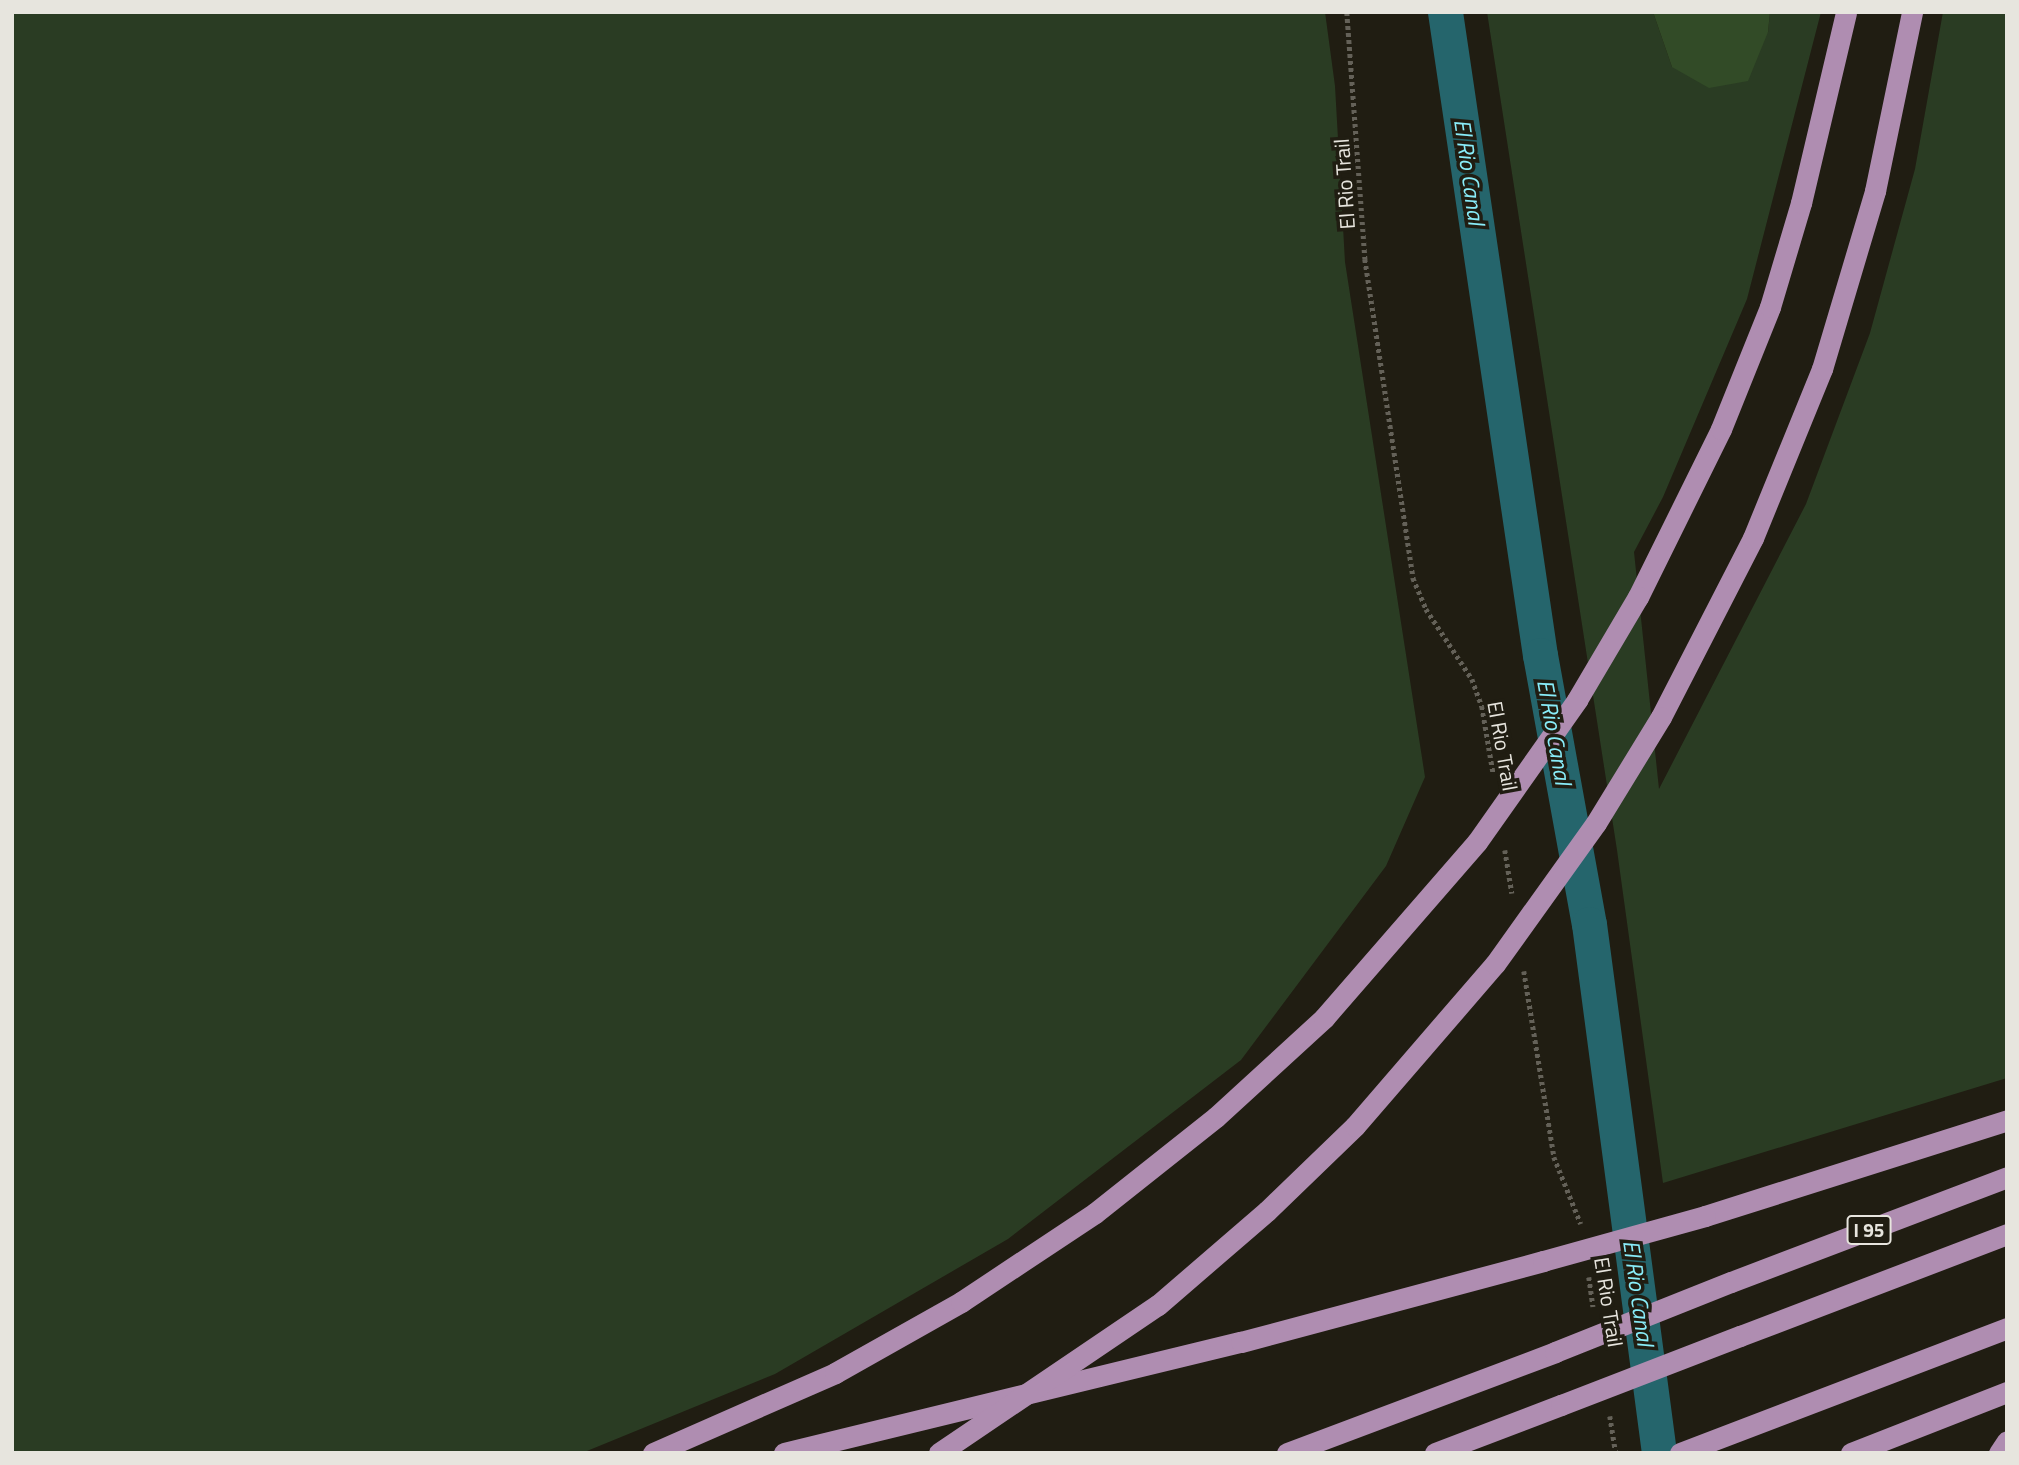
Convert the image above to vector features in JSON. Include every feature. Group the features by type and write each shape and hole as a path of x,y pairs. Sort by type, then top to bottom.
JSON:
{"highway":[{"path":"653,1453 835,1373 961,1302 1095,1213 1216,1117 1324,1018 1477,842 1577,700 1638,597 1721,429 1770,307 1801,203 1846,12"},
{"path":"939,1453 1158,1306 1267,1211 1355,1126 1495,964 1596,823 1661,717 1753,538 1822,369 1875,191 1912,12"},
{"path":"784,1453 1216,1349 1543,1261 1705,1216 2007,1120"},
{"name":"I 95","path":"1287,1453 2007,1177"},
{"path":"1436,1453 2007,1234"},
{"path":"1680,1453 2007,1328"},
{"path":"1851,1453 2007,1392"},
{"path":"1999,1453 2007,1441"}],"path":[{"name":"El Rio Trail","path":"1347,12 1365,259 1413,578 1426,609 1472,679 1482,706 1493,774"},
{"path":"1504,843 1513,897"},
{"path":"1524,966 1554,1157 1581,1228"},
{"name":"El Rio Trail","path":"1587,1267 1595,1320"},
{"path":"1610,1413 1616,1453"}],"green space":[{"path":"12,12 1325,12 1335,86 1345,262 1425,777 1386,866 1241,1060 1008,1239 775,1374 582,1453 12,1453"},
{"path":"1487,12 1653,12 1672,67 1768,32 1770,12 1821,12 1747,299 1663,497 1634,552 1659,789 1806,504 1870,333 1915,169 1943,12 2007,12 2007,1078 1663,1183 1617,850"},
{"path":"1653,12 1770,12 1768,32 1748,81 1709,88 1672,67"}],"waterway":[{"name":"El Rio Canal","path":"1445,12 1540,655 1589,924 1659,1453"}]}
